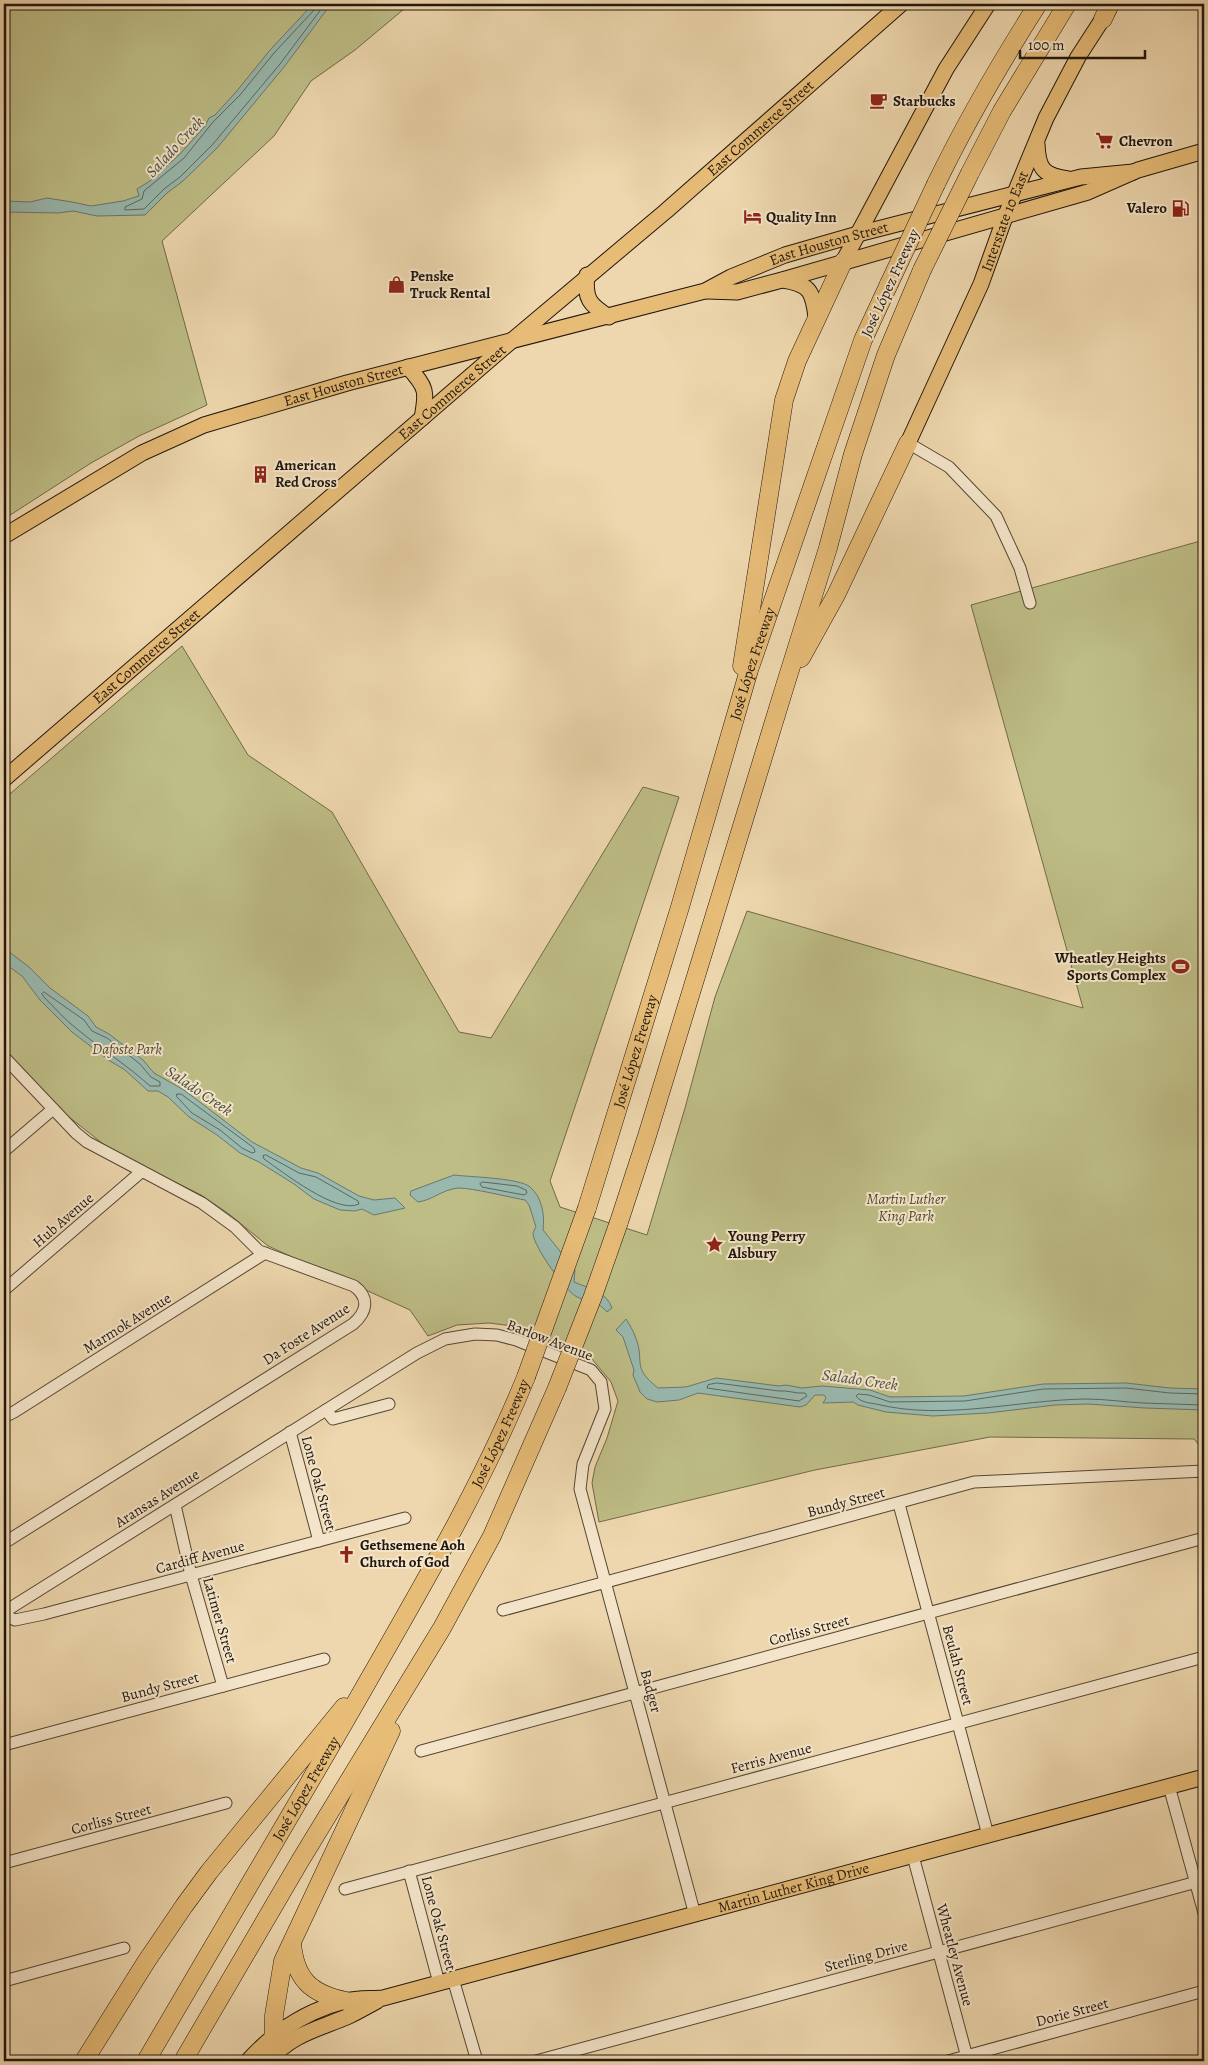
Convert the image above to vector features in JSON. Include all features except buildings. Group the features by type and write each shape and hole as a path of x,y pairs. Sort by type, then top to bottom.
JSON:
{"highway":[{"name":"José López Freeway","path":"146,2061 436,1563 474,1488 526,1377 587,1208 731,733 782,572 863,340 960,135 1038,4"},
{"name":"José López Freeway","path":"183,2061 305,1853 442,1628 492,1536 556,1388 593,1296 640,1162 828,548 853,454 886,355 922,270 970,173 1002,111 1067,4"},
{"path":"731,733 784,400 797,361 816,317 844,262"},
{"path":"784,689 836,595 908,443"},
{"path":"270,2058 274,2036 278,1983 283,1960 370,1774 442,1628"},
{"path":"84,2061 146,1962 209,1872 372,1674"},
{"path":"292,1943 296,1967 308,1985 331,1998 346,2001"}],"main road":[{"name":"East Commerce Street","path":"4,779 587,275 666,211 901,4"},
{"path":"844,262 946,69 988,4"},
{"name":"Interstate 10 East","path":"908,443 981,284 1005,217 1046,118 1078,57 1108,9"},
{"path":"1037,141 1038,156 1045,172 1052,176 1070,180"},
{"name":"East Houston Street","path":"705,291 737,292 782,280 1088,192 1133,172 1204,151"},
{"name":"East Houston Street","path":"4,536 142,453 204,425 347,383 610,317 705,291 786,255 858,234 1070,180 1133,172"},
{"path":"587,275 585,287 591,304 610,317"},
{"path":"782,280 795,282 810,290 816,317"},
{"path":"408,367 424,386 422,418"},
{"name":"Martin Luther King Drive","path":"248,2061 274,2036 302,2017 346,2001 383,1998 1204,1777"},
{"name":"Martin Luther King Drive","path":"270,2058 304,2033 349,2016 383,1998"}],"street":[{"path":"908,443 949,467 996,516 1020,568 1030,603"},
{"name":"Da Foste Avenue","path":"4,1057 87,1142 216,1212 259,1251 354,1286 360,1290 365,1299 365,1310 353,1324 4,1543"},
{"path":"4,1151 53,1109"},
{"name":"Hub Avenue","path":"4,1290 141,1172"},
{"name":"Marmok Avenue","path":"4,1416 14,1412 265,1253"},
{"name":"Barlow Avenue","path":"326,1410 417,1352 445,1339 475,1334 508,1337 577,1363 591,1370 601,1382 605,1409 580,1476"},
{"path":"326,1410 333,1420 389,1404"},
{"name":"Aransas Avenue","path":"4,1613 326,1410"},
{"name":"Lone Oak Street","path":"290,1432 319,1541"},
{"name":"Bundy Street","path":"503,1610 985,1480 1204,1472"},
{"name":"Badger","path":"580,1476 583,1498 695,1915"},
{"name":"Beulah Street","path":"899,1504 988,1835"},
{"name":"Latimer Street","path":"175,1505 191,1575 223,1686"},
{"name":"Cardiff Avenue","path":"4,1613 15,1620 405,1518"},
{"name":"Corliss Street","path":"422,1751 1204,1538"},
{"name":"Ferris Avenue","path":"345,1889 1204,1657"},
{"name":"Bundy Street","path":"4,1745 324,1658"},
{"path":"1169,1786 1200,1881 1204,1913"},
{"name":"Corliss Street","path":"4,1863 226,1803"},
{"name":"Wheatley Avenue","path":"913,1856 968,2059"},
{"name":"Lone Oak Street","path":"409,1871 446,1981 477,2061"},
{"name":"Sterling Drive","path":"536,2061 1200,1881"},
{"path":"4,1982 124,1948"},
{"name":"Dorie Street","path":"948,2061 968,2059 1204,1991"}],"green space":[{"path":"4,4 410,4 355,50 311,81 274,136 162,241 207,405 139,436 91,463 4,519"},
{"name":"Martin Luther King Park","path":"1204,540 1204,1451 1194,1439 990,1437 815,1470 599,1522 592,1483 595,1467 607,1438 618,1401 611,1382 592,1359 521,1327 489,1323 457,1325 428,1336 410,1310 268,1246 229,1214 201,1195 112,1151 64,1113 4,1049 4,799 182,646 248,755 332,812 459,1032 491,1038 643,787 679,797 550,1181 560,1207 647,1235 685,1108 715,997 747,911 1083,1008 971,605"}],"water":[{"path":"313,4 331,4 284,67 217,148 145,215 97,216 73,211 58,213 4,212 4,201 30,202 47,198 91,206 123,201 139,196 137,189 150,181 180,154 205,126 209,118 215,115 236,92 270,50"},
{"path":"4,948 29,967 50,988 88,1016 96,1027 109,1034 143,1060 154,1073 184,1090 252,1142 301,1168 318,1173 359,1196 374,1200 395,1198 405,1208 374,1215 362,1209 355,1211 340,1210 314,1199 259,1162 240,1153 189,1117 168,1097 158,1091 148,1091 125,1070 72,1032 40,1000 22,976 4,963"},
{"path":"454,1175 506,1180 530,1187 542,1207 544,1218 543,1230 575,1270 574,1282 601,1294 610,1303 612,1308 607,1312 597,1304 577,1297 566,1287 539,1249 533,1234 536,1227 529,1205 525,1200 464,1188 447,1191 418,1202 410,1195 411,1191"},
{"path":"626,1319 638,1345 641,1369 649,1381 658,1388 686,1387 716,1378 802,1388 822,1386 870,1390 890,1397 964,1396 1043,1384 1126,1383 1170,1388 1204,1389 1204,1410 1088,1404 1055,1405 988,1413 933,1416 886,1412 853,1402 823,1403 826,1398 824,1395 815,1395 806,1405 800,1407 698,1393 679,1400 657,1402 647,1399 640,1392 633,1375 634,1370 623,1337 616,1330"}],"place":[{"name":"Starbucks","path":"879,101"},
{"name":"Chevron","path":"1105,141"},
{"name":"Valero","path":"1181,208"},
{"name":"Quality Inn","path":"752,217"},
{"name":"Penske Truck Rental","path":"396,285"},
{"name":"American Red Cross","path":"261,474"},
{"name":"Wheatley Heights Sports Complex","path":"1180,967"},
{"name":"Young Perry Alsbury","path":"714,1245"},
{"name":"Gethsemene Aoh Church of God","path":"346,1554"}],"water label":[{"name":"Salado Creek","path":"175,147"},
{"name":"Salado Creek","path":"199,1091"},
{"name":"Salado Creek","path":"860,1380"}],"park label":[{"name":"Dafoste Park","path":"127,1049"}]}
